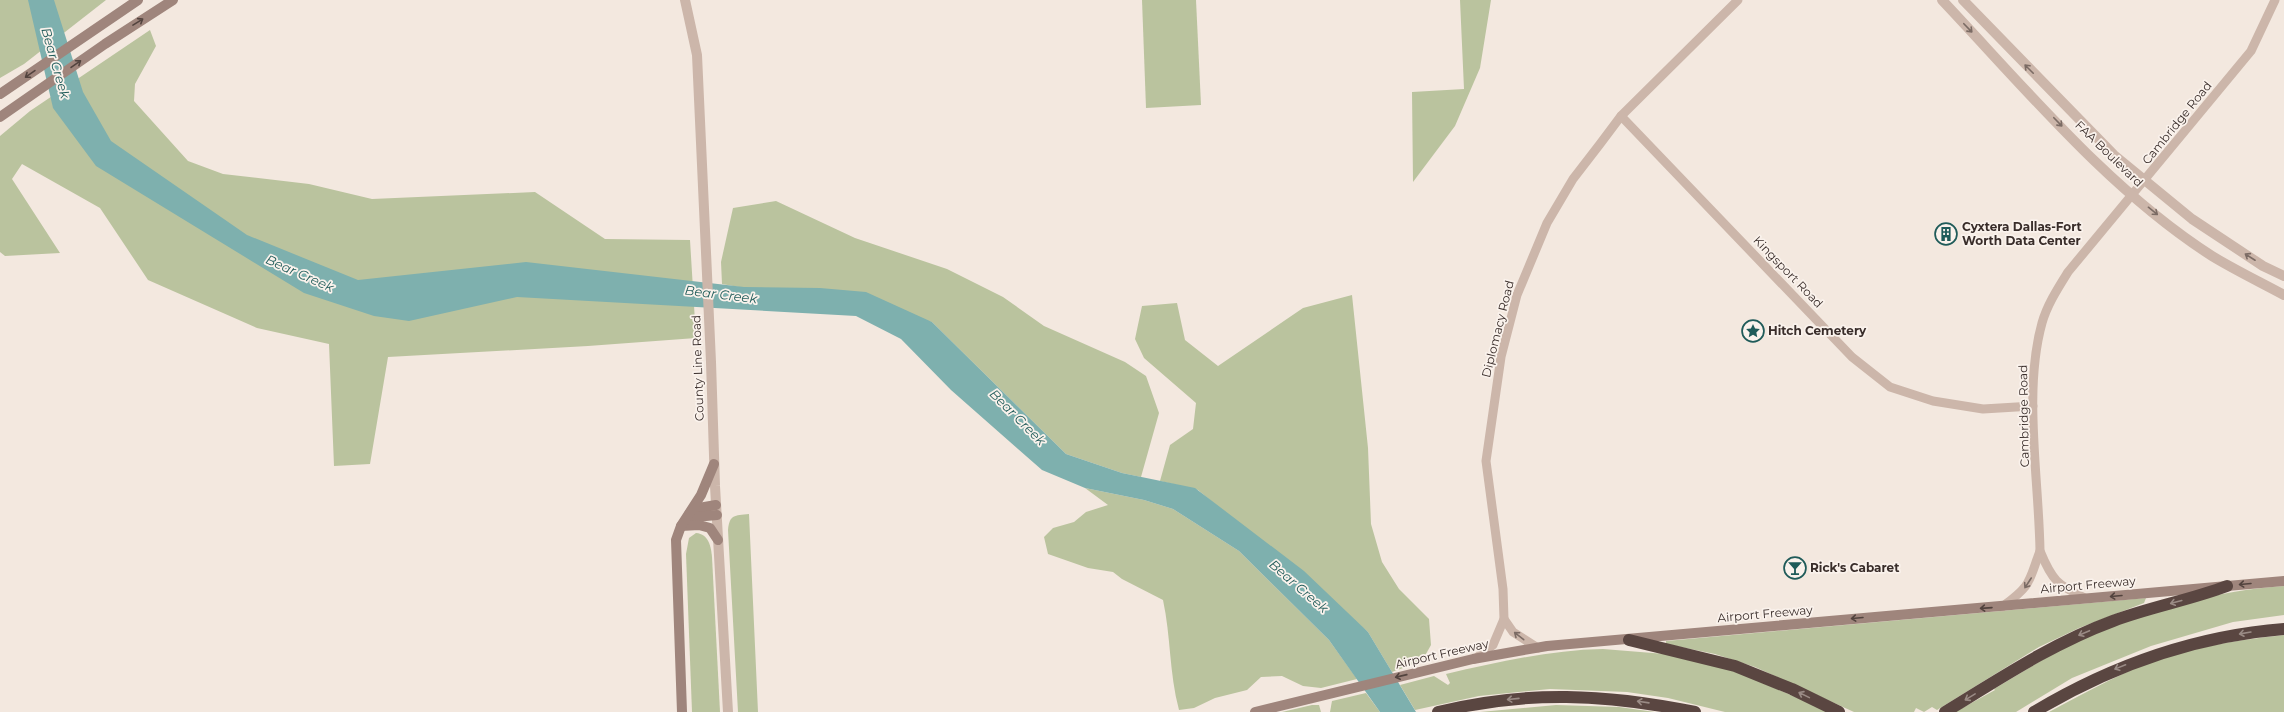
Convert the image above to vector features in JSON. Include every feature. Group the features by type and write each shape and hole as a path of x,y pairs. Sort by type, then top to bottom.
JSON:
{"highway":[{"path":"1944,712 2044,653 2077,636 2113,621 2227,586"},
{"path":"2034,712 2076,688 2112,671 2164,651 2211,639 2258,631 2284,629"},
{"path":"1629,640 1735,666 1792,689 1839,712"},
{"path":"1438,712 1500,701 1566,696 1620,699 1695,712"}],"main road":[{"path":"0,94 138,0"},
{"path":"0,117 105,44 173,0"},
{"path":"682,712 676,540 681,526 701,495 714,464"},
{"path":"681,526 693,509 716,510"},
{"path":"681,526 699,525 710,528 718,540"},
{"name":"Airport Freeway","path":"1254,712 1473,659 1538,648 1898,614 2002,607 2085,598 2284,581"}],"street":[{"name":"County Line Road","path":"685,0 697,55 712,362 716,510 728,712"},
{"name":"Diplomacy Road","path":"1473,659 1493,645 1504,619 1503,589 1486,461 1501,356 1517,295 1547,223 1573,179 1621,116 1738,0"},
{"name":"FAA Boulevard","path":"1942,0 2091,158 2133,195 2212,256 2284,295"},
{"name":"FAA Boulevard","path":"1963,0 2114,155 2192,219 2269,269 2284,276"},
{"name":"Cambridge Road","path":"2002,607 2027,587 2033,575 2040,551 2033,406 2033,372 2042,324 2051,300 2068,272 2252,51 2275,0"},
{"path":"2034,97 2046,86"},
{"name":"Kingsport Road","path":"1621,116 1852,356 1890,387 1933,401 1983,409 2033,406"},
{"path":"2261,283 2269,269"},
{"name":"Cambridge Road","path":"2040,551 2050,574 2069,590 2085,598"},
{"path":"1504,619 1513,632 1538,648"}],"green space":[{"path":"0,0 106,0 24,64 0,78"},
{"path":"1142,0 1196,0 1201,105 1146,108"},
{"path":"1460,0 1491,0 1480,68 1455,126 1413,182 1412,92 1464,89"},
{"path":"150,30 156,46 135,84 134,101 188,161 223,174 309,184 372,199 535,192 605,239 690,240 696,338 588,346 388,357 370,464 334,466 329,344 257,328 148,280 100,208 22,164 12,179 60,253 5,256 0,252 0,136 30,111"},
{"path":"776,201 855,238 947,269 1003,297 1044,326 1125,362 1146,376 1159,413 1141,477 1122,473 1066,454 932,322 722,284 721,262 733,208"},
{"path":"1352,295 1368,448 1371,524 1382,562 1399,589 1429,619 1431,645 1422,661 1392,672 1368,632 1198,490 1160,481 1170,445 1193,429 1196,403 1144,358 1135,339 1142,306 1177,303 1185,340 1218,366 1303,308"},
{"path":"1085,488 1144,500 1173,509 1239,551 1329,640 1357,679 1321,688 1303,686 1282,676 1261,677 1247,690 1215,698 1194,708 1179,710 1173,682 1166,614 1163,600 1122,579 1113,572 1088,568 1048,554 1044,537 1053,528 1074,522 1086,512 1108,505"},
{"path":"749,514 758,712 738,712 728,530 732,518"},
{"path":"696,533 707,538 712,553 720,712 692,712 686,554 689,538"},
{"path":"2284,586 2284,615 2233,622 2151,646 2072,678 2016,712 1955,712 1995,690 1994,689 2053,654 2112,626 2160,609 2210,596 2260,588"},
{"path":"2146,598 2144,603 2079,628 2039,647 1937,710 1932,707 1924,712 1916,708 1914,712 1854,712 1755,667 1715,654 1666,644 1666,641"},
{"path":"2284,635 2284,712 2049,712 2117,677 2165,657 2224,643"},
{"path":"1603,649 1665,654 1718,664 1831,712 1725,712 1668,698 1627,692 1550,689 1479,696 1415,710 1400,685 1434,676 1448,685 1450,683 1446,674 1544,654"},
{"path":"1366,693 1380,712 1330,712 1332,701"},
{"path":"1312,705 1319,705 1321,712 1282,712"},
{"path":"1556,705 1619,707 1655,712 1480,712"}],"water":[{"name":"Bear Creek","path":"28,0 54,0 83,92 111,141 247,235 358,280 526,262 744,287 820,288 866,292 932,322 1066,454 1122,473 1195,488 1304,571 1368,632 1416,712 1380,712 1329,640 1239,551 1173,509 1144,500 1085,488 1042,470 951,390 901,339 856,316 517,297 409,321 374,316 304,293 96,166 53,108"}],"place":[{"name":"Cyxtera Dallas-Fort Worth Data Center","path":"1946,234"},
{"name":"Hitch Cemetery","path":"1753,331"},
{"name":"Rick's Cabaret","path":"1795,568"}]}
